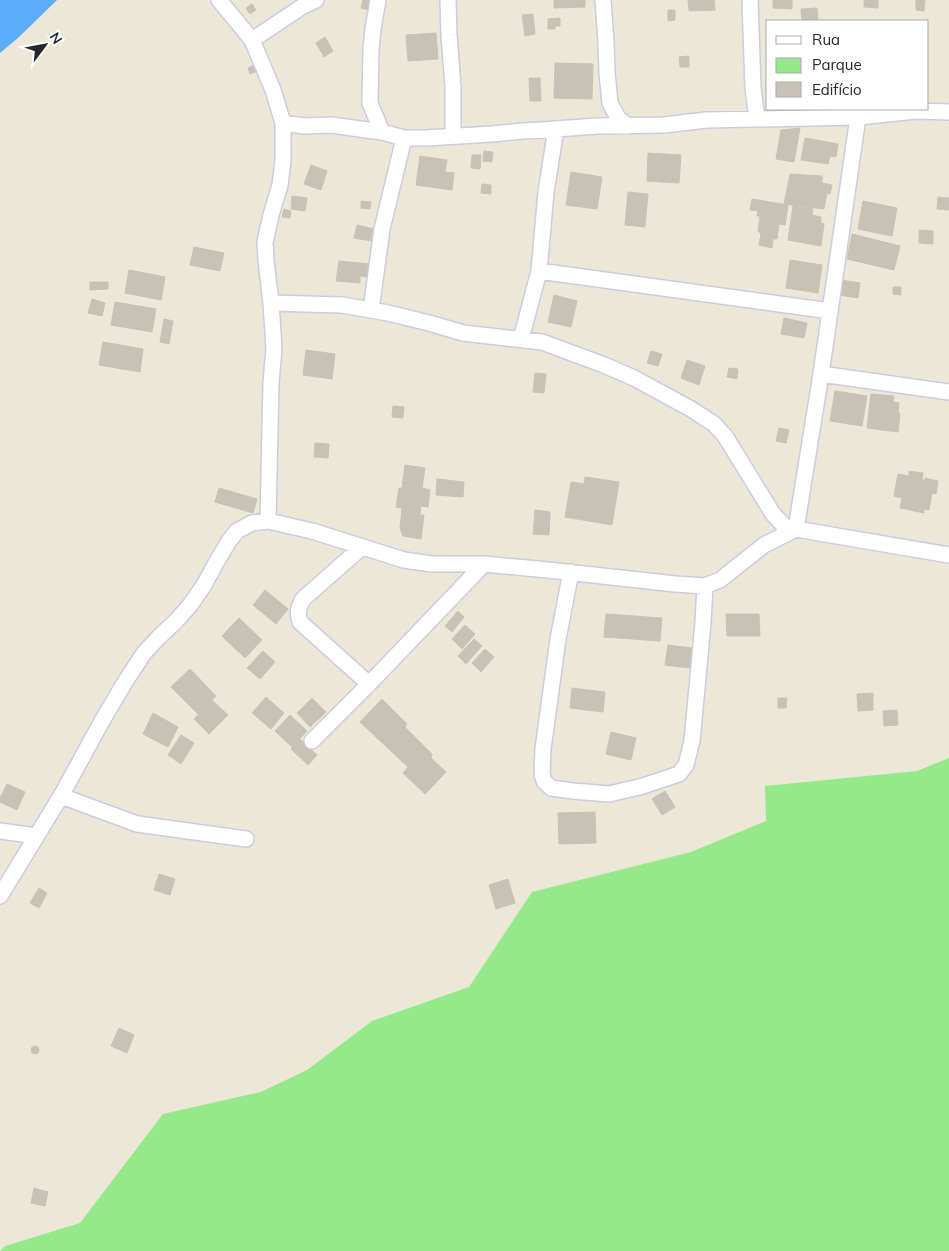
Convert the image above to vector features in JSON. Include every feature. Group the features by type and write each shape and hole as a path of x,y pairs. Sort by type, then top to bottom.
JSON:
{"street":[{"path":"252,40 316,0"},
{"path":"378,0 371,49 370,103 382,132"},
{"path":"448,0 453,87 453,136"},
{"path":"604,0 610,103 618,118 628,126"},
{"path":"750,0 752,88 757,119"},
{"path":"222,1 252,40 273,90 283,123 283,161 280,185 265,242 274,348 271,384 268,521"},
{"path":"283,123 304,126 331,125 382,132 404,138 426,138 597,126 664,125 706,120 858,117 916,111 949,112"},
{"path":"792,530 822,374 858,117"},
{"path":"521,339 539,272 546,192 556,129"},
{"path":"371,310 382,229 404,138"},
{"path":"539,272 830,311"},
{"path":"271,303 342,305 371,310 463,333 542,342 604,364 691,409 714,424 725,436 773,514 792,530 949,555"},
{"path":"822,374 949,392"},
{"path":"0,896 144,653 191,604 237,530 252,523 268,521 312,531 404,560 432,564 484,564 705,586 720,580 764,544 792,530"},
{"path":"362,547 303,599 299,606 298,614 300,622 369,684"},
{"path":"312,741 484,564"},
{"path":"570,572 558,639 543,749 542,774 544,781 551,788 573,792 609,794 643,786 678,774 686,765 692,741 705,586"},
{"path":"61,796 137,824 246,839"},
{"path":"0,831 36,836"}],"green space":[{"path":"949,758 949,1251 0,1251 5,1246 80,1223 163,1114 261,1092 307,1070 372,1021 469,987 532,892 691,852 766,821 765,786 917,771"}],"water":[{"path":"0,0 57,0 0,53"}],"building":[{"path":"363,0 372,0 370,10 361,8"},
{"path":"554,0 585,0 585,7 554,8"},
{"path":"688,0 714,0 715,10 689,11"},
{"path":"773,0 792,0 792,9 773,8"},
{"path":"864,0 878,0 878,8 864,7"},
{"path":"916,0 925,0 924,11 916,10"},
{"path":"252,4 256,10 250,14 246,8"},
{"path":"817,8 818,20 802,20 801,9"},
{"path":"668,10 675,10 675,20 668,21"},
{"path":"533,14 535,34 525,36 522,15"},
{"path":"560,18 560,26 555,26 555,29 548,29 548,19"},
{"path":"436,33 438,59 408,61 406,35"},
{"path":"325,37 333,51 324,57 316,43"},
{"path":"689,56 689,67 680,67 679,57"},
{"path":"555,63 593,64 592,99 554,98"},
{"path":"255,65 258,71 250,74 248,68"},
{"path":"529,78 540,78 541,101 530,101"},
{"path":"800,128 794,162 776,159 781,130"},
{"path":"805,138 838,144 836,157 830,156 828,164 801,160"},
{"path":"484,151 493,152 492,162 483,161"},
{"path":"648,153 681,155 679,183 647,181"},
{"path":"472,155 481,155 480,169 471,168"},
{"path":"420,156 447,160 445,172 454,173 452,190 416,185"},
{"path":"311,165 327,171 321,190 304,184"},
{"path":"571,172 602,177 597,209 566,205"},
{"path":"790,174 822,176 822,183 832,185 830,194 827,193 824,209 784,204"},
{"path":"482,184 491,185 491,194 481,193"},
{"path":"628,192 648,194 645,227 625,225"},
{"path":"292,196 307,198 305,211 291,209"},
{"path":"938,197 949,198 949,210 937,209"},
{"path":"752,199 788,205 785,225 779,224 777,239 773,239 772,248 759,245 761,234 758,231 760,216 757,216 758,211 750,210"},
{"path":"361,201 371,202 370,209 361,208"},
{"path":"863,201 897,208 892,236 858,229"},
{"path":"793,206 813,209 812,215 821,217 821,223 824,224 821,246 788,240"},
{"path":"284,209 291,211 290,218 282,217"},
{"path":"357,225 374,229 372,241 354,238"},
{"path":"919,230 933,231 933,244 919,243"},
{"path":"852,234 900,246 894,270 847,259"},
{"path":"194,247 224,253 220,271 190,265"},
{"path":"790,260 822,265 818,293 786,288"},
{"path":"339,261 371,264 369,277 360,276 360,283 336,281"},
{"path":"129,270 165,277 161,300 125,293"},
{"path":"841,280 860,283 858,298 839,295"},
{"path":"90,282 108,282 108,289 90,290"},
{"path":"893,287 901,287 901,295 893,294"},
{"path":"554,295 577,301 571,327 548,322"},
{"path":"92,299 105,303 102,316 88,313"},
{"path":"115,302 156,309 152,332 111,325"},
{"path":"784,318 807,323 804,338 781,334"},
{"path":"164,319 173,321 169,344 160,342"},
{"path":"103,342 143,349 140,372 99,365"},
{"path":"306,350 335,354 332,379 303,375"},
{"path":"651,351 662,354 658,366 647,363"},
{"path":"687,360 705,366 699,385 681,378"},
{"path":"729,368 738,369 737,379 727,377"},
{"path":"535,373 546,374 544,393 533,392"},
{"path":"835,391 867,396 862,426 830,421"},
{"path":"871,394 894,396 893,402 899,403 898,432 867,428"},
{"path":"393,406 404,407 403,418 392,417"},
{"path":"779,428 789,430 786,443 776,441"},
{"path":"315,443 329,444 328,458 314,457"},
{"path":"405,465 425,468 422,488 430,490 428,507 421,506 420,515 424,515 421,539 403,536 400,528 402,508 396,507 399,488 402,488"},
{"path":"909,471 923,473 922,480 925,480 925,478 938,481 936,494 932,493 929,510 924,509 924,513 900,508 902,498 894,496 898,474 909,476"},
{"path":"585,477 619,482 612,525 565,517 571,482 584,484"},
{"path":"437,479 464,482 463,497 436,495"},
{"path":"219,488 257,499 253,513 215,502"},
{"path":"535,510 550,512 549,535 533,534"},
{"path":"265,590 288,609 276,624 253,605"},
{"path":"458,611 464,617 452,632 445,626"},
{"path":"606,614 662,618 660,641 604,637"},
{"path":"726,614 759,614 760,636 727,636"},
{"path":"239,618 262,640 245,658 222,636"},
{"path":"465,625 475,634 462,649 452,639"},
{"path":"474,639 482,646 466,664 458,656"},
{"path":"668,645 692,648 690,668 665,665"},
{"path":"485,649 494,657 481,672 472,663"},
{"path":"263,651 275,662 260,679 247,668"},
{"path":"190,669 216,696 198,714 171,687"},
{"path":"572,688 605,692 603,712 570,708"},
{"path":"873,693 873,710 858,711 857,694"},
{"path":"266,697 284,713 271,729 252,713"},
{"path":"312,698 326,712 310,727 297,713"},
{"path":"778,698 787,698 786,708 778,708"},
{"path":"382,699 407,724 405,727 432,754 431,758 446,772 425,794 403,773 408,767 360,722"},
{"path":"212,700 228,715 209,734 194,719"},
{"path":"897,710 898,725 884,726 883,711"},
{"path":"153,713 178,727 168,747 143,734"},
{"path":"290,715 307,731 292,747 275,731"},
{"path":"611,732 636,738 631,760 606,754"},
{"path":"181,735 194,743 181,764 168,755"},
{"path":"300,739 317,755 308,765 291,749"},
{"path":"7,784 25,792 17,810 0,802"},
{"path":"665,791 675,807 662,815 652,799"},
{"path":"595,812 596,843 559,844 558,813"},
{"path":"159,874 175,879 170,895 154,890"},
{"path":"508,879 515,903 496,909 489,885"},
{"path":"39,888 47,893 39,908 30,903"},
{"path":"119,1028 134,1035 127,1053 111,1046"},
{"path":"35,1046 39,1050 35,1054 31,1050"},
{"path":"34,1188 48,1192 45,1206 31,1203"}]}
